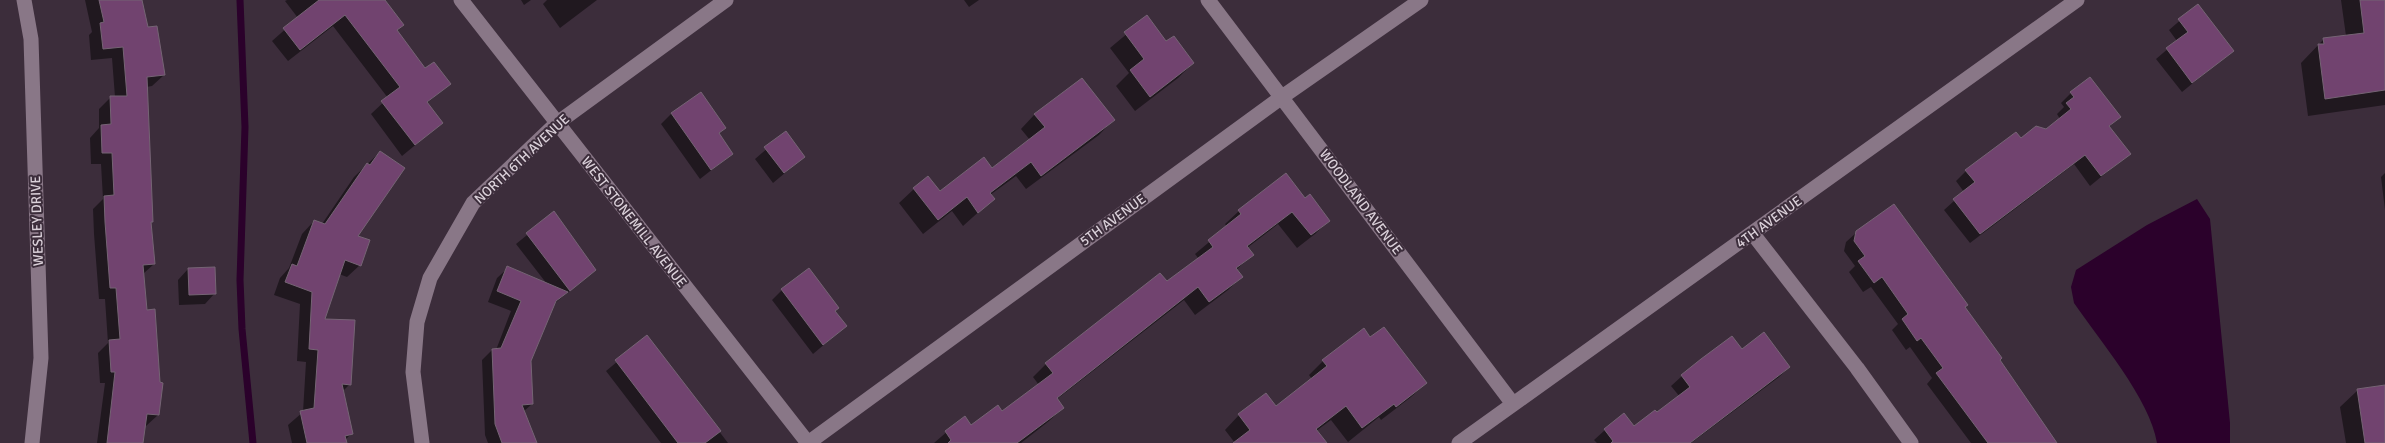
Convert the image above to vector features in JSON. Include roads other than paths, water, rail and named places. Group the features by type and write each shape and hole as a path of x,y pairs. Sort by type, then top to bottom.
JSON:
{"street":[{"name":"WESLEY DRIVE","path":"24,0 31,39 41,358 32,443"},
{"name":"WEST STONEMILL AVENUE","path":"461,0 556,124 808,443"},
{"name":"NORTH 6TH AVENUE","path":"422,443 413,372 417,322 430,278 473,203 556,124 726,0"},
{"name":"WOODLAND AVENUE","path":"1208,0 1513,404"},
{"name":"5TH AVENUE","path":"808,443 1282,97 1421,0"},
{"name":"4TH AVENUE","path":"1459,443 2077,0"},
{"path":"1753,234 1857,368 1911,443"}],"waterway":[{"path":"240,0 245,127 240,280 242,329 253,443"}]}
